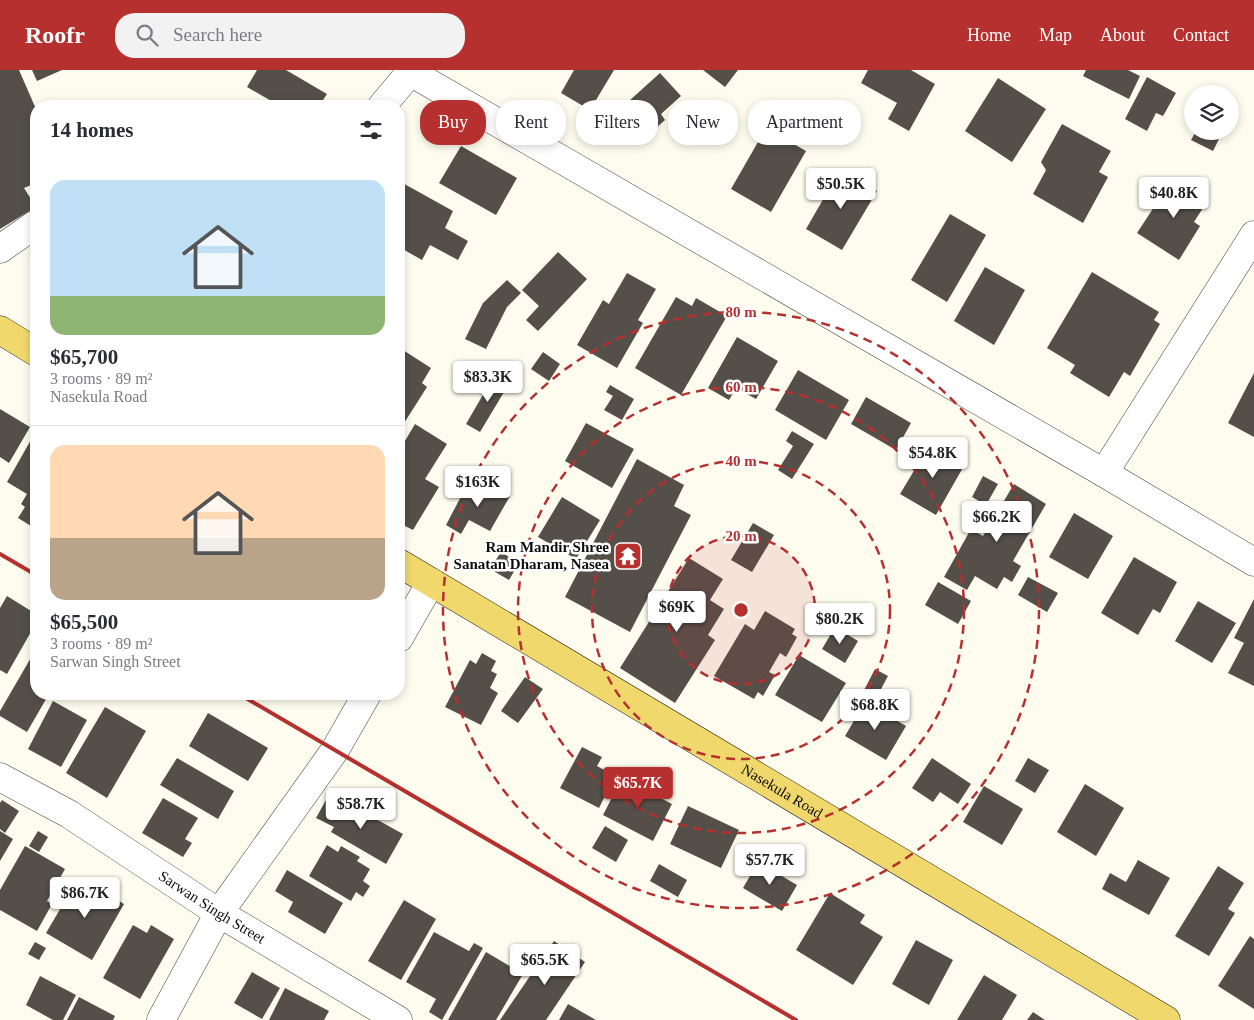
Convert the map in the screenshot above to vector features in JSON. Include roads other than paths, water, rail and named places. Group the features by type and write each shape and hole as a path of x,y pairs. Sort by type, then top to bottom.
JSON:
{"main road":[{"path":"0,330 30,348"},
{"name":"Nasekula Road","path":"405,567 1166,1020"}],"street":[{"path":"387,100 411,71 1254,562"},
{"path":"0,249 30,228"},
{"path":"1104,473 1254,235"},
{"path":"405,628 431,582"},
{"path":"161,1020 219,913 335,750 364,700"},
{"name":"Sarwan Singh Street","path":"0,777 69,814 219,913 398,1020"}],"railway":[{"path":"0,554 30,572"},
{"path":"249,700 796,1020"}],"place":[{"name":"Ram Mandir Shree Sanatan Dharam, Nasea","path":"628,556"}]}
